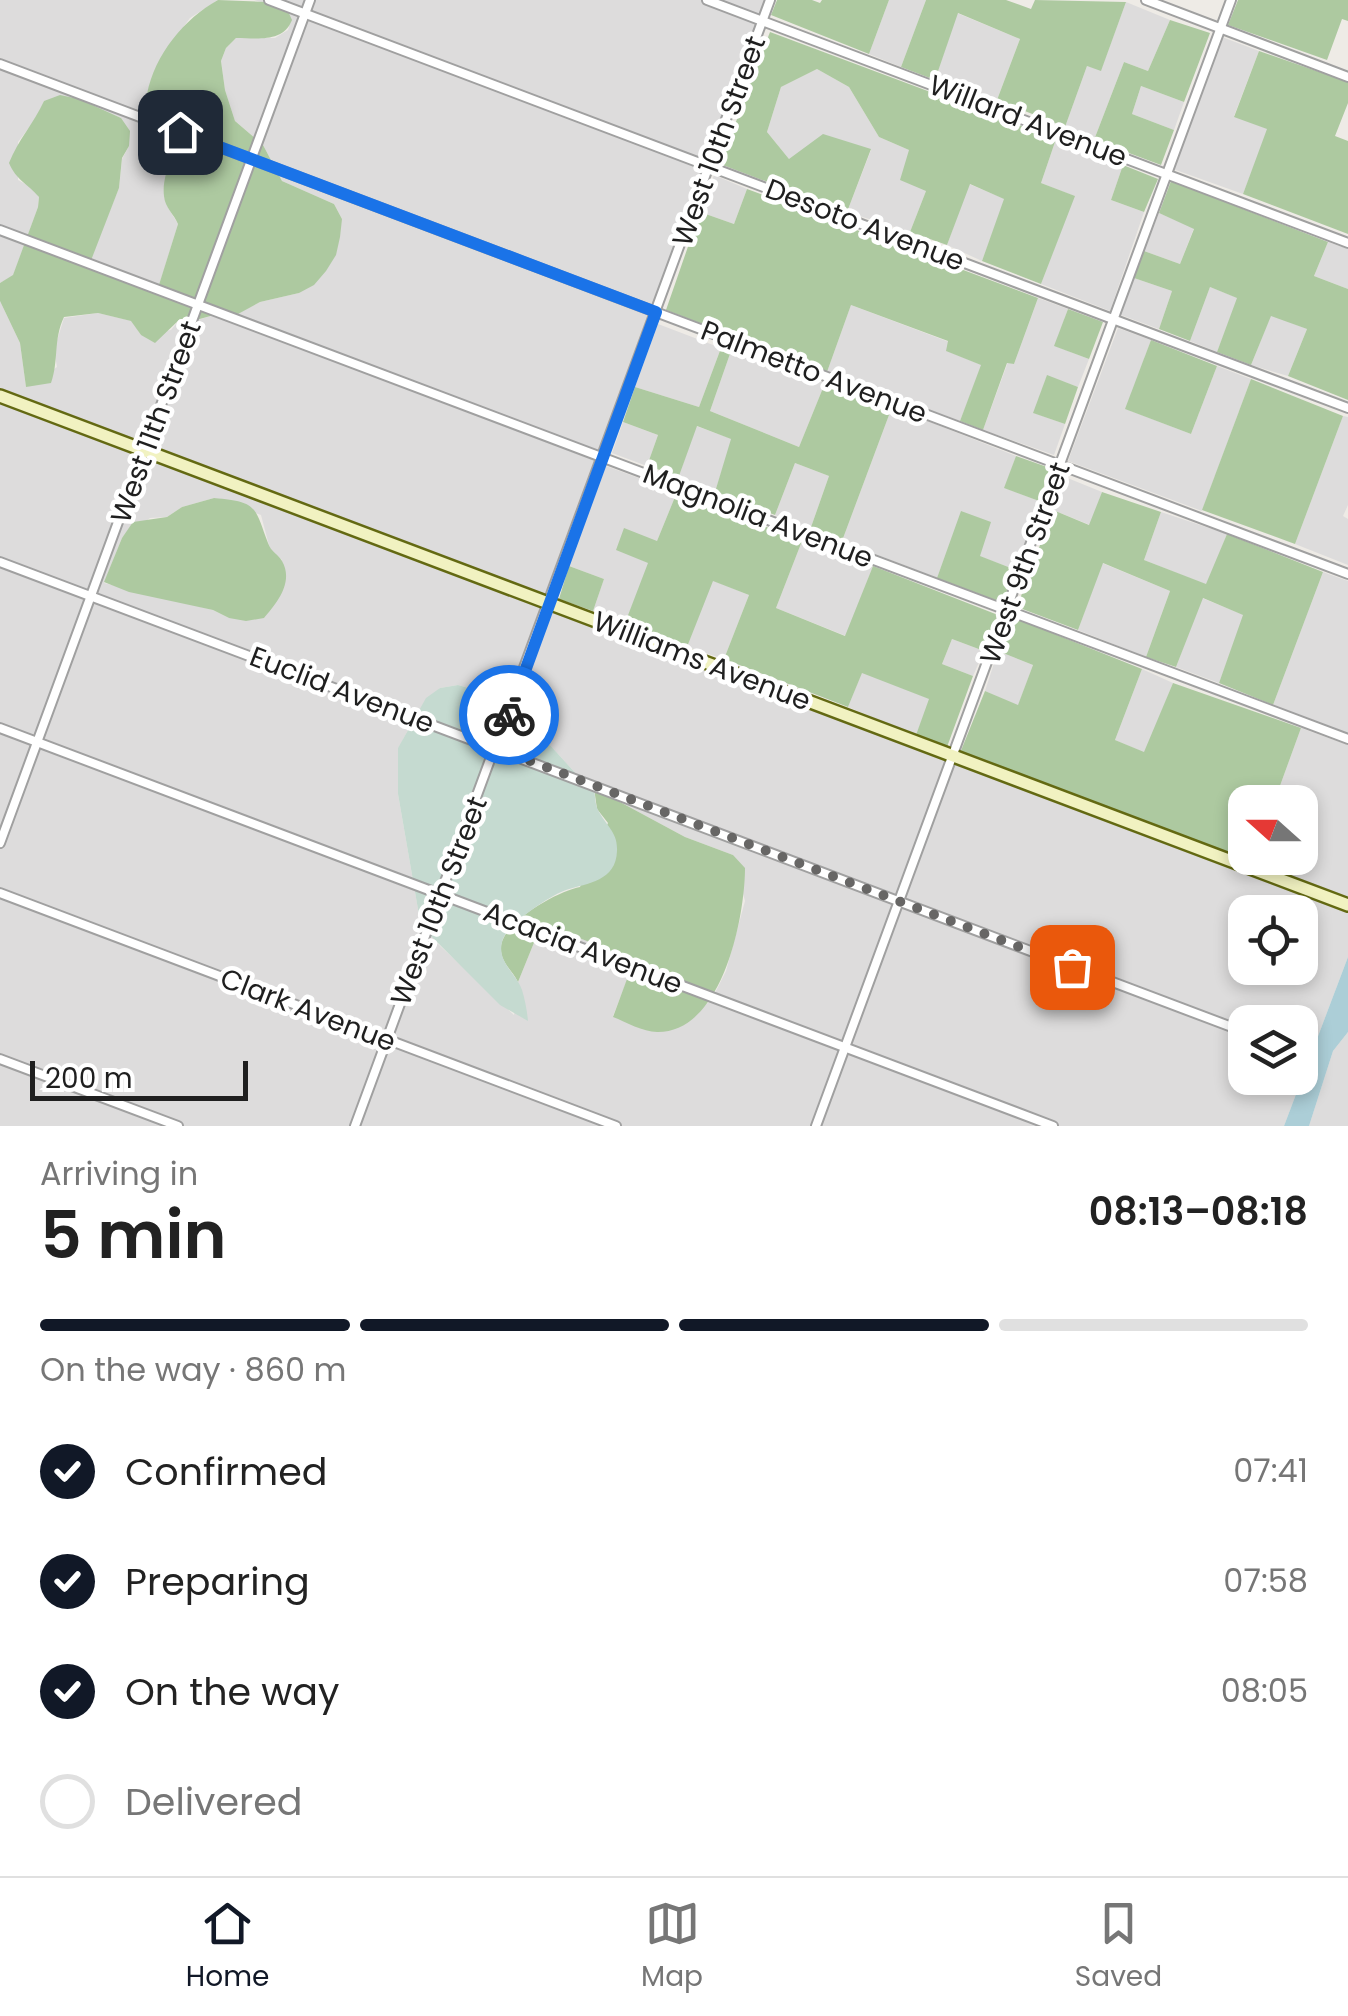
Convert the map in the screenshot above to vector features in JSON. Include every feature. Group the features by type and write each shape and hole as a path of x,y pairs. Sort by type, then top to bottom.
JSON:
{"street":[{"name":"Desoto Avenue","path":"269,0 1348,408"},
{"name":"West 11th Street","path":"0,843 310,0"},
{"name":"Willard Avenue","path":"708,0 1348,243"},
{"name":"West 10th Street","path":"356,1126 770,0"},
{"path":"1146,0 1348,77"},
{"name":"West 9th Street","path":"816,1126 1231,0"},
{"name":"Palmetto Avenue","path":"0,64 1348,574"},
{"name":"Magnolia Avenue","path":"0,230 1348,740"},
{"name":"Williams Avenue","path":"0,396 1348,905"},
{"name":"Euclid Avenue","path":"0,562 1228,1026"},
{"name":"Acacia Avenue","path":"0,728 1054,1126"},
{"name":"Clark Avenue","path":"0,894 616,1126"},
{"path":"0,1059 178,1126"}],"shaded area":[{"path":"0,0 218,0 190,18 179,33 161,107 189,123 165,183 167,206 178,224 158,289 89,263 119,188 122,159 129,146 121,118 104,111 44,101 18,142 18,180 39,197 38,207 13,276 0,283"},
{"path":"254,0 766,0 545,594 0,392 0,301 20,343 26,387 57,367 54,350 64,318 98,313 132,321 141,335 171,330 180,319 238,313 260,302 299,293 342,219 334,204 282,181 263,145 235,121 221,61 226,48 236,38 275,38 288,30 291,20 286,9"},
{"path":"889,0 926,0 901,67 869,54"},
{"path":"1126,2 1170,20 1148,71 1124,62 1094,140 1065,127 1087,66 1101,70"},
{"path":"957,13 1020,39 997,100 935,80"},
{"path":"1222,37 1259,51 1234,116 1268,129 1243,194 1173,169"},
{"path":"817,69 849,87 879,137 909,150 926,191 910,232 847,212 871,150 789,159 767,132 781,87"},
{"path":"1141,86 1184,102 1174,130 1132,114"},
{"path":"1056,139 1123,165 1111,200 1144,212 1110,311 1041,284 1074,196 1041,183"},
{"path":"714,175 747,189 734,224 700,212"},
{"path":"969,184 1005,199 982,261 947,245"},
{"path":"1159,213 1194,228 1180,264 1144,251"},
{"path":"1328,242 1348,249 1348,289 1314,276"},
{"path":"1134,278 1172,291 1159,329 1121,315"},
{"path":"1210,287 1238,298 1217,352 1190,341"},
{"path":"1038,298 1068,309 1055,346 1089,359 1078,387 1047,376 1034,413 1065,424 1054,455 983,430 1008,362 1014,364"},
{"path":"851,305 949,342 947,351 982,365 960,421 827,372"},
{"path":"1271,315 1307,329 1288,376 1251,365"},
{"path":"658,324 721,348 699,407 635,387"},
{"path":"1118,328 1151,340 1126,409 1191,434 1217,366 1251,379 1202,511 1068,461"},
{"path":"731,351 825,383 799,447 710,411"},
{"path":"0,400 1228,864 1228,875 1258,875 1311,895 1228,895 1228,985 1318,985 1318,898 1348,909 1348,957 1318,1036 1318,1005 1228,1005 1228,1095 1296,1095 1284,1126 0,1126","holes":["214,498 261,515 270,549 282,560 229,618 213,610 104,583 122,538 150,518 167,517 182,507","458,685 508,699 579,777 594,788 685,837 733,855 745,901 726,971 712,999 687,1022 674,1028 613,1016 635,960 542,923 518,982 514,1015 437,943 419,915 398,794 398,749 417,713 440,688"]},
{"path":"892,407 1016,456 1005,488 1039,501 1016,570 979,556 962,511 937,578 842,541"},
{"path":"1343,416 1348,417 1348,505 1343,516 1348,519 1348,565 1295,544"},
{"path":"623,422 658,435 647,466 612,453"},
{"path":"696,426 732,439 715,492 679,476"},
{"path":"795,463 829,476 810,530 775,515"},
{"path":"606,466 677,492 657,541 616,549 649,563 625,623 593,611 604,579 569,566"},
{"path":"1065,477 1102,492 1090,525 1053,510"},
{"path":"1161,512 1227,534 1207,585 1144,560"},
{"path":"802,541 873,566 846,636 776,608"},
{"path":"1102,563 1170,591 1146,657 1078,630"},
{"path":"1323,572 1348,581 1348,733 1273,705"},
{"path":"712,580 749,595 724,659 687,647"},
{"path":"1202,598 1244,615 1219,683 1176,667"},
{"path":"952,639 984,651 973,676 942,664"},
{"path":"998,651 1033,665 1018,706 985,691"},
{"path":"1142,669 1173,683 1145,753 1115,740"},
{"path":"862,672 930,699 916,735 848,707"},
{"path":"1301,728 1348,745 1348,901 1282,875 1318,875 1318,785 1280,785"},
{"path":"1348,1032 1348,1126 1309,1126 1333,1051"}],"green space":[{"path":"218,0 266,2 287,9 292,20 282,33 268,38 236,38 226,48 221,61 225,90 235,121 263,145 282,181 334,204 342,219 336,255 314,285 299,293 260,302 238,314 225,312 196,320 180,319 155,343 141,335 131,321 98,313 64,317 51,383 26,387 20,343 0,301 0,283 13,275 39,197 9,163 44,101 60,95 79,99 121,118 130,131 129,146 122,158 119,188 90,263 158,288 178,224 165,200 165,177 189,123 175,118 147,94 157,65 173,39"},
{"path":"777,0 889,0 869,54 771,15"},
{"path":"926,0 1006,0 1031,9 1035,0 1126,2 1101,71 1087,66 1065,127 997,100 1020,39 958,13 935,80 901,67"},
{"path":"1238,0 1348,0 1348,21 1342,19 1327,60 1228,25"},
{"path":"1170,20 1210,33 1184,102 1141,86 1132,114 1174,130 1161,165 1094,140 1124,62 1148,71"},
{"path":"770,32 1056,139 1041,183 1075,196 1041,284 982,261 1004,199 970,184 947,245 910,232 926,191 900,180 909,150 879,137 849,87 817,69 781,87 767,132 789,159 823,134 871,149 847,212 720,164"},
{"path":"1259,51 1348,82 1348,103 1335,136 1348,141 1348,234 1243,194 1267,129 1234,117"},
{"path":"1123,165 1158,179 1144,212 1111,200"},
{"path":"1171,181 1328,242 1314,276 1348,289 1348,400 1288,376 1307,329 1271,316 1251,365 1217,352 1237,298 1210,287 1190,341 1159,329 1172,291 1134,278 1144,251 1180,264 1194,229 1159,213"},
{"path":"747,189 1038,298 1014,364 1007,363 983,430 960,421 981,365 946,351 948,341 851,305 827,372 666,310 700,212 734,224"},
{"path":"1068,309 1103,322 1089,359 1054,346"},
{"path":"1151,340 1217,366 1191,434 1125,409"},
{"path":"721,348 731,351 710,411 799,447 825,383 892,407 842,541 810,530 829,476 795,463 775,515 715,492 731,439 697,426 679,476 647,466 658,435 623,422 635,387 699,407"},
{"path":"1047,375 1078,387 1065,424 1033,413"},
{"path":"1251,379 1343,416 1295,544 1202,510"},
{"path":"1016,456 1050,468 1039,501 1004,488"},
{"path":"677,492 802,541 776,608 845,636 873,566 998,615 984,651 952,639 942,664 973,676 947,747 916,735 929,699 862,673 848,707 724,659 749,595 713,581 687,647 625,623 648,563 616,550 624,528 657,541"},
{"path":"1102,492 1161,512 1144,560 1206,584 1227,534 1323,572 1273,705 1219,683 1243,615 1203,598 1176,667 1146,657 1170,591 1103,563 1078,630 1017,607 1053,510 1089,525"},
{"path":"214,498 252,508 269,546 282,561 285,584 264,618 229,618 213,610 129,592 104,582 133,522 167,517 182,507"},
{"path":"961,511 991,522 980,556 1016,570 1003,603 937,578"},
{"path":"569,566 604,579 593,611 559,599"},
{"path":"1017,619 1142,669 1115,740 1144,752 1173,683 1301,728 1280,785 1228,785 1228,854 960,753 985,691 1018,705 1033,665 998,651 1010,621"},
{"path":"458,685 508,699 579,777 594,788 597,808 617,844 615,861 606,875 550,898 505,935 502,956 522,990 528,1021 500,1005 425,930 419,915 398,794 398,748 426,698 440,688"},
{"path":"594,788 685,837 733,855 745,868 741,914 726,968 699,1014 680,1027 652,1032 613,1017 634,960 542,923 518,982 502,957 504,937 521,918 546,901 580,887 608,823 597,809"}],"water":[{"path":"1348,957 1348,1032 1333,1051 1309,1126 1284,1126 1296,1095 1318,1095 1318,1036"}],"way so far":[{"path":"509,715 496,748 1072,967"}],"route":[{"path":"180,132 656,312 509,715"}]}
